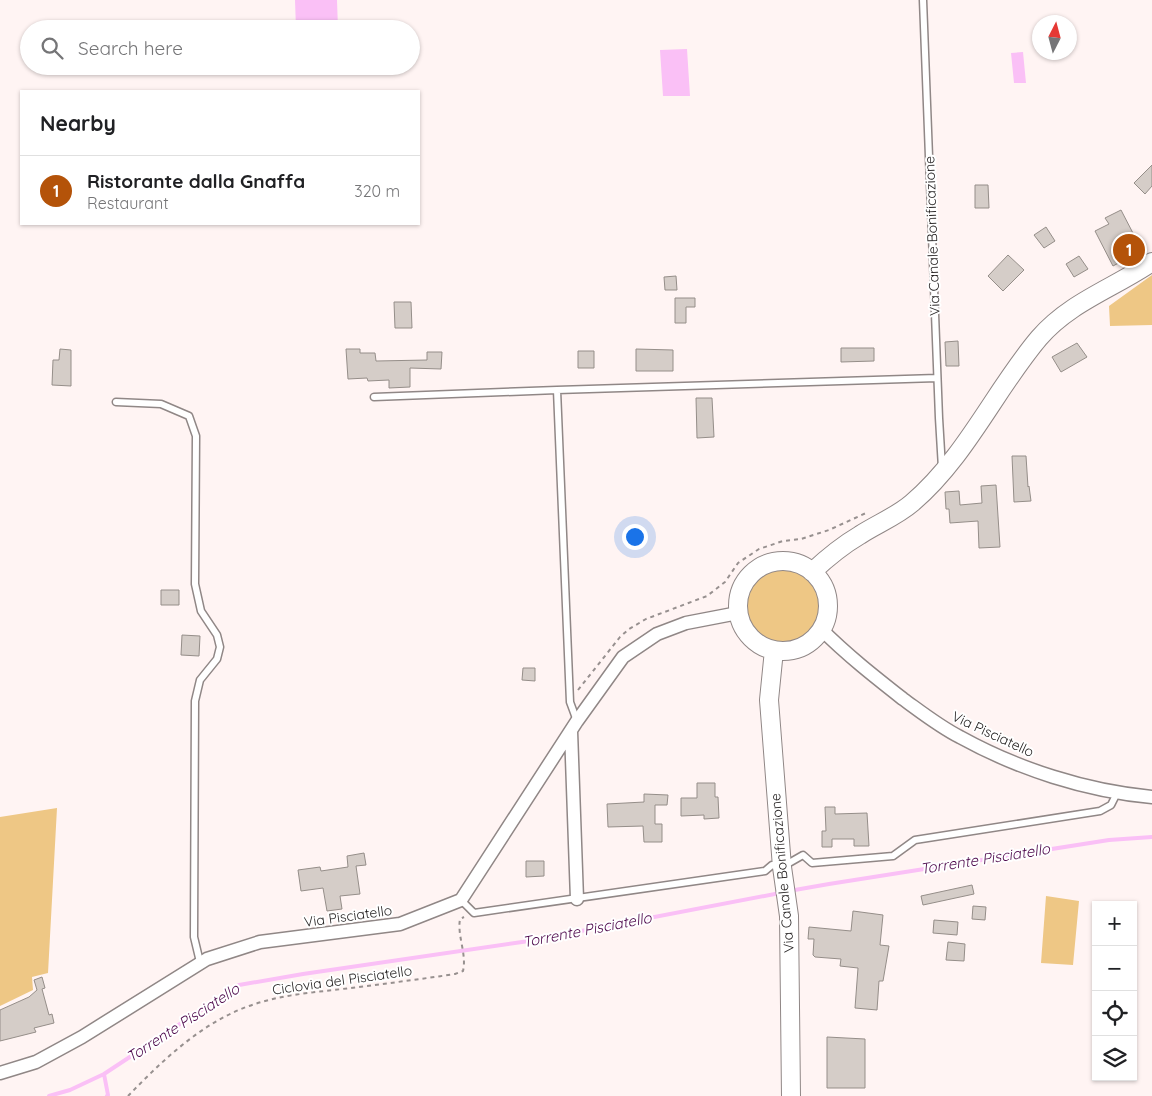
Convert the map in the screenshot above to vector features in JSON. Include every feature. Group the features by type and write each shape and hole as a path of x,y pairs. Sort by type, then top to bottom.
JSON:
{"street":[{"path":"812,572 859,535 912,504 942,472 978,426 1039,339 1052,324 1076,306 1152,262"},
{"path":"787,561 801,564 812,572 824,587 828,605 822,630 813,640 801,647 788,651 774,650 750,637 741,623 738,613 738,599 742,586 750,575 761,566 787,561"},
{"path":"461,900 574,720 623,657 657,634 679,626 738,613"},
{"name":"Via Pisciatello","path":"822,630 874,676 930,719 960,737 1006,759 1058,779 1117,793 1152,797"},
{"name":"Via Canale Bonificazione","path":"774,650 769,700 782,872 789,916 791,1096"},
{"path":"574,720 577,899"},
{"name":"Via Pisciatello","path":"0,1073 36,1062 207,958 260,942 400,924 461,900"}],"lane":[{"name":"Via Canale Bonificazione","path":"923,0 942,472"},
{"path":"374,396 937,378"},
{"path":"557,390 570,702 574,720"},
{"path":"116,402 161,404 189,416 196,436 195,584 201,611 217,634 220,647 218,658 200,680 196,701 194,937 200,962"},
{"path":"461,900 474,913 765,871 772,864 782,872 803,854 812,863 893,856 915,840 1100,811 1111,805 1117,793"}],"path":[{"path":"574,720 578,690 620,637 629,629 646,619 708,596 725,582 738,563 759,549 829,530 871,511"},
{"name":"Ciclovia del Pisciatello","path":"128,1096 180,1046 217,1021 248,1006 284,996 455,974 463,971 465,964 458,927 460,919 474,913"}],"shaded area":[{"path":"295,0 337,0 338,20 296,20"},
{"path":"687,49 690,96 663,96 660,50"},
{"path":"1023,52 1026,83 1014,83 1011,53"},
{"path":"1152,275 1152,325 1110,326 1109,306"},
{"path":"783,570 803,576 813,586 819,606 813,626 803,636 783,642 763,636 753,626 747,606 753,586 763,576"},
{"path":"57,808 48,973 32,977 33,990 0,1006 0,817"},
{"path":"1046,896 1079,901 1073,965 1041,963"}],"building":[{"path":"1152,165 1152,186 1145,194 1134,183"},
{"path":"975,185 988,185 989,208 975,208"},
{"path":"1121,210 1135,237 1128,241 1135,254 1113,266 1095,231 1109,224 1105,218"},
{"path":"1046,227 1055,241 1044,248 1034,235"},
{"path":"1008,255 1024,270 1003,291 988,276"},
{"path":"1079,256 1088,269 1074,277 1066,264"},
{"path":"676,276 677,290 665,290 664,277"},
{"path":"675,298 695,298 695,307 686,307 686,323 675,323"},
{"path":"394,302 411,302 412,328 395,328"},
{"path":"958,341 959,366 946,366 945,342"},
{"path":"1077,343 1087,357 1061,372 1052,357"},
{"path":"841,348 874,348 874,361 841,362"},
{"path":"60,349 71,350 71,386 52,385 53,360 59,360"},
{"path":"346,349 360,349 360,353 375,353 376,361 427,360 427,352 442,352 441,369 410,368 410,387 389,388 389,380 368,381 367,378 348,379"},
{"path":"636,349 673,350 673,371 636,371"},
{"path":"578,351 594,351 594,368 578,368"},
{"path":"696,398 712,398 714,437 697,438"},
{"path":"1012,456 1026,456 1031,501 1014,502"},
{"path":"996,485 1000,547 979,548 978,521 950,523 949,509 946,509 945,492 959,491 960,505 982,503 981,486"},
{"path":"161,590 179,590 179,605 161,605"},
{"path":"182,635 200,636 199,656 181,655"},
{"path":"523,668 535,668 535,681 522,680"},
{"path":"697,783 715,783 715,797 718,797 719,818 704,819 704,815 681,816 681,798 697,798"},
{"path":"644,794 668,795 667,805 655,805 655,824 662,824 662,842 644,842 643,826 608,827 607,804 644,802"},
{"path":"825,807 835,807 835,814 867,813 869,846 854,846 854,839 832,839 832,847 822,847 822,831 826,831"},
{"path":"364,853 366,865 356,866 360,894 340,896 342,909 327,911 323,888 301,891 298,870 320,867 321,871 348,867 347,856"},
{"path":"526,861 544,861 544,876 526,877"},
{"path":"972,885 974,894 923,905 921,896"},
{"path":"973,906 986,907 985,920 972,919"},
{"path":"853,911 883,915 880,945 889,946 883,981 879,981 877,1010 855,1008 858,968 840,966 841,959 815,957 813,955 814,939 808,939 809,927 851,931"},
{"path":"934,920 958,922 957,935 933,933"},
{"path":"948,942 965,944 964,961 946,960"},
{"path":"42,977 45,988 42,989 49,1015 52,1014 54,1023 34,1028 36,1032 0,1041 0,1010 29,997 37,990 34,980"},
{"path":"827,1037 865,1039 865,1088 827,1088"}],"waterway":[{"name":"Torrente Pisciatello","path":"789,891 1109,840 1152,837"},
{"name":"Torrente Pisciatello","path":"49,1096 70,1090 104,1074 239,985 529,941 780,893"},
{"path":"104,1074 107,1096"}],"place":[{"name":"Ristorante dalla Gnaffa","path":"1129,250"}]}
